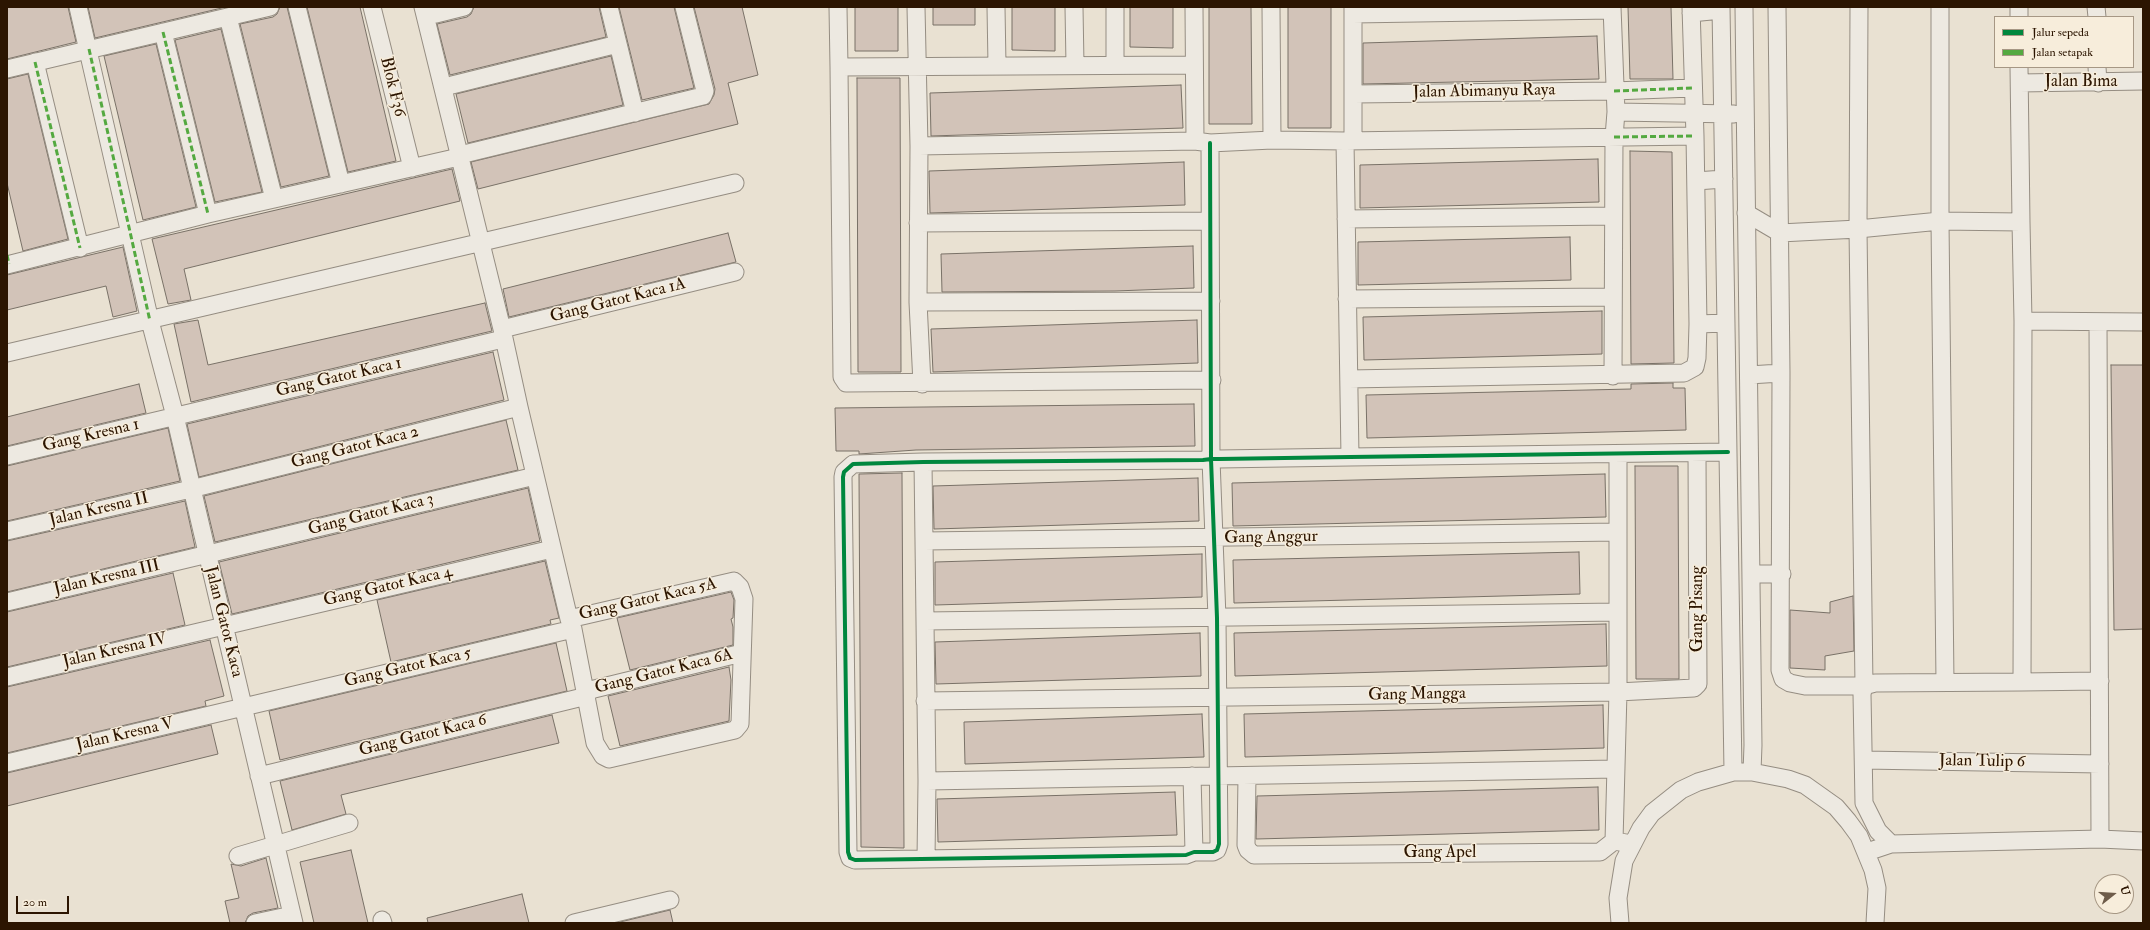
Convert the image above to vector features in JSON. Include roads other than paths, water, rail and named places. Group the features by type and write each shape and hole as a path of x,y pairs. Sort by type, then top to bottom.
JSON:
{"street":[{"name":"Jalan Gatot Kaca","path":"78,7 150,321 175,416 206,555 244,707 293,919"},
{"path":"7,69 270,7"},
{"path":"297,7 341,184"},
{"name":"Blok F36","path":"372,7 412,168"},
{"path":"464,7 429,10 464,155 481,242 502,334 571,624 596,743 603,756 609,759 735,730 740,724 742,717 742,653"},
{"path":"609,7 635,113"},
{"path":"8,261 80,248 208,214 412,168 700,98 705,94 684,7"},
{"path":"838,7 842,377 846,383 922,384 1212,380"},
{"path":"916,7 916,65 919,146 918,302 922,384"},
{"path":"996,7 997,65"},
{"path":"1074,7 1075,65"},
{"path":"1115,7 1115,64"},
{"path":"1194,7 1194,65 1210,221 1212,460 1217,618 1216,697 1219,844 1217,850 1212,852 1194,852 1186,855 856,860 850,858 843,477 844,472 852,464 923,462 1212,460 1728,452"},
{"path":"1271,7 1272,140"},
{"path":"1744,7 1752,772"},
{"path":"1777,7 1782,574 1780,670 1783,679 1790,684 1805,686 1864,686 1875,683 2100,681"},
{"path":"1859,7 1858,229 1864,686 1862,694 1864,803 1878,831 1891,844"},
{"path":"1940,7 1940,221 1945,682"},
{"path":"1349,379 1613,376 1684,373 1695,367 1697,358 1698,324 1691,10 1721,8 1734,772"},
{"path":"1350,457 1346,219 1349,141 1354,94 1353,10 1612,9 1616,112 1614,137 1613,376"},
{"path":"228,17 274,199"},
{"path":"163,32 208,214"},
{"path":"452,84 618,44"},
{"path":"35,62 80,248"},
{"path":"839,67 916,65 1194,65"},
{"path":"2020,75 2023,321 2022,682"},
{"name":"Jalan Bima","path":"2020,75 2097,75 2143,82"},
{"name":"Jalan Abimanyu Raya","path":"1354,94 1614,91 1692,88"},
{"path":"1616,112 1694,114 1746,113"},
{"path":"919,146 1272,140 1349,141 1695,136"},
{"path":"1696,181 1724,179"},
{"path":"7,353 150,321 735,182"},
{"path":"1746,213 1780,233 1858,229 1940,221 2021,222"},
{"path":"1346,219 1614,216"},
{"path":"918,223 1210,221"},
{"name":"Gang Gatot Kaca 1A","path":"502,334 735,272"},
{"path":"1347,299 1613,297"},
{"path":"918,302 1211,301"},
{"path":"2023,321 2143,322"},
{"path":"2098,322 2100,839"},
{"path":"1698,324 1726,323"},
{"name":"Gang Gatot Kaca 1","path":"175,416 502,334"},
{"path":"1749,375 1781,373"},
{"name":"Gang Gatot Kaca 2","path":"191,488 519,407"},
{"name":"Gang Kresna 1","path":"7,456 175,416"},
{"name":"Gang Pisang","path":"1618,692 1694,688 1698,684 1697,453"},
{"path":"1618,454 1618,692 1616,770 1622,842 1618,898 1620,923"},
{"path":"923,462 927,781 926,859"},
{"name":"Gang Gatot Kaca 3","path":"206,555 535,476"},
{"name":"Jalan Kresna II","path":"7,531 191,488"},
{"name":"Gang Anggur","path":"924,541 1214,539 1618,532"},
{"name":"Gang Gatot Kaca 4","path":"223,626 552,548"},
{"name":"Jalan Kresna III","path":"7,602 206,555"},
{"path":"1751,574 1782,574"},
{"name":"Gang Gatot Kaca 5A","path":"571,624 734,581 744,599 742,653"},
{"path":"925,621 1618,612"},
{"name":"Gang Gatot Kaca 5","path":"244,707 571,624"},
{"name":"Jalan Kresna IV","path":"7,677 223,626"},
{"name":"Gang Gatot Kaca 6A","path":"586,694 742,653"},
{"name":"Gang Mangga","path":"925,701 1618,692"},
{"name":"Gang Gatot Kaca 6","path":"259,776 586,694"},
{"name":"Jalan Kresna V","path":"7,763 244,707"},
{"name":"Jalan Tulip 6","path":"1864,760 2100,764"},
{"path":"927,781 1616,770"},
{"path":"1622,842 1652,813 1681,790 1698,782 1734,772 1752,772 1788,778 1821,795 1848,820 1859,836 1867,852 1877,888 1876,923"},
{"path":"1192,776 1194,852"},
{"name":"Gang Apel","path":"1247,776 1246,845 1248,850 1254,855 1600,852 1622,842"},
{"path":"238,856 349,823"},
{"path":"1867,852 1891,844 2100,839 2143,842"},
{"path":"574,923 670,900"},
{"path":"255,923 293,919"}]}
